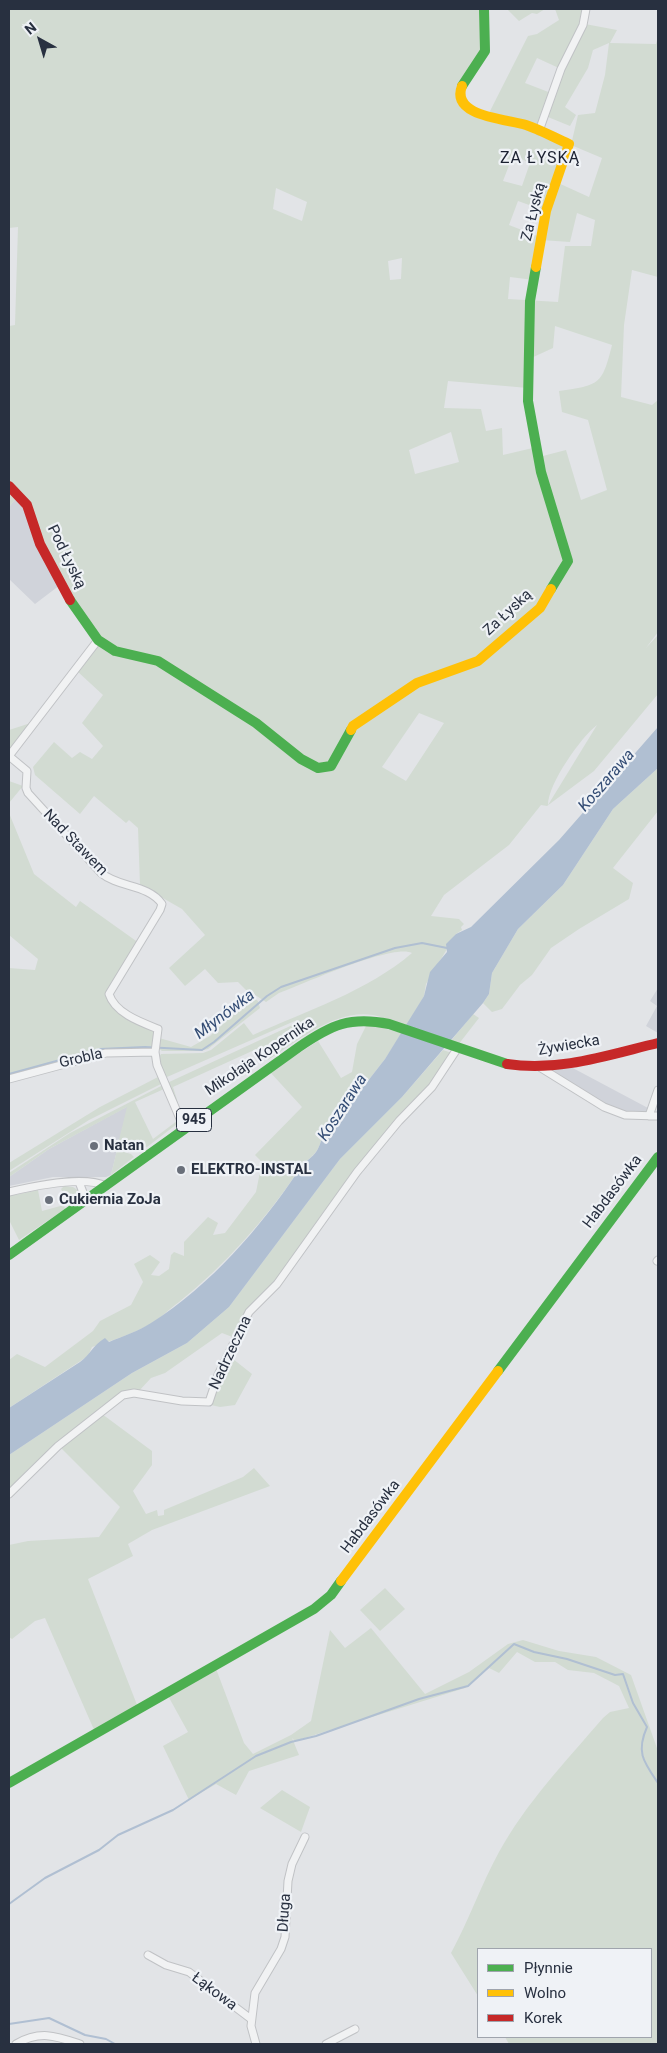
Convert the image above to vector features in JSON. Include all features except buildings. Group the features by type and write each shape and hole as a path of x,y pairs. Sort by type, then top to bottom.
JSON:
{"street":[{"name":"Za Łyską","path":"98,640 115,650 158,661 256,723 301,758 318,768 331,766 353,726 417,683 478,661 540,608 568,561 541,472 528,401 530,301 546,211 569,144 520,123 491,118 474,111 461,100 462,87 485,51 486,37 482,21 484,9"},
{"path":"539,131 561,69 583,25 586,9"},
{"name":"Pod Łyską","path":"9,486 26,505 40,544 63,588 98,640"},
{"name":"Nad Stawem","path":"98,640 10,756 27,771 26,788 28,793 102,873 114,882 144,890 158,898 162,904 109,994 112,1002 131,1017 158,1030 155,1052 157,1065 184,1128"},
{"name":"Mikołaja Kopernika","path":"9,1255 184,1128 308,1042 334,1027 353,1020 371,1019 393,1025 457,1049"},
{"name":"Żywiecka","path":"457,1049 509,1065 541,1068 658,1043"},
{"name":"Nadrzeczna","path":"9,1494 58,1446 123,1395 134,1394 182,1401 209,1402 218,1375 249,1312 277,1284 339,1196 399,1121 432,1087 457,1049"},
{"name":"Grobla","path":"9,1079 106,1053 155,1052"},
{"path":"541,1068 604,1107 625,1115 658,1116"},
{"path":"649,1116 658,1090"},
{"name":"Habdasówka","path":"9,1784 277,1631 331,1595 658,1157"},
{"path":"9,1192 79,1182 96,1181 106,1186"},
{"path":"79,1182 86,1200"},
{"name":"Długa","path":"256,2044 251,2026 255,1993 281,1949 285,1937 288,1881 305,1837"},
{"name":"Łąkowa","path":"148,1955 166,1965 189,1972 251,2018"},
{"path":"326,2044 355,2029"},
{"path":"16,2044 25,2039 51,2034 80,2044"}],"shaded area":[{"path":"9,9 484,9 486,37 461,100 487,117 528,36 537,34 559,20 555,9 586,9 585,24 617,30 610,43 656,44 658,37 658,277 632,270 624,325 621,397 652,405 658,400 658,632 646,648 658,635 658,694 594,771 547,806 541,805 509,845 444,895 431,916 459,919 464,924 461,927 462,930 456,934 426,984 424,996 407,1026 373,1015 359,1014 345,1017 318,1028 268,1060 261,1047 173,1087 178,1103 175,1104 167,1083 299,1022 297,1020 167,1077 163,1075 159,1057 161,1054 203,1053 211,1050 244,1023 253,1035 315,1009 356,989 395,966 412,953 402,951 387,954 347,966 279,993 266,1002 252,993 250,994 238,982 218,983 205,969 185,986 169,968 205,935 182,909 140,885 138,828 129,820 126,823 94,796 80,814 35,775 33,767 54,742 72,758 80,752 92,759 103,746 82,723 103,695 77,671 98,640 76,611 27,505 17,497 9,507 9,326 15,325 18,227 9,228","holes":["609,43 605,75 595,113 578,115 571,145 602,158 589,197 556,182 569,144 539,131 543,115 570,126 576,115 565,107 588,68 593,50","537,58 561,69 551,93 525,83","513,155 530,163 522,186 503,181","276,188 307,202 302,221 273,209","518,201 546,211 541,240 570,242 577,213 595,220 591,246 565,246 558,302 508,299 510,277 534,280 540,237 509,225","402,258 401,279 390,280 388,261","555,326 612,345 602,376 597,381 583,387 559,391 562,412 588,420 607,490 581,500 566,450 539,457 537,447 503,455 502,428 486,431 481,409 444,408 448,381 528,388 529,359 553,348","451,432 459,462 415,474 409,450","419,713 444,723 406,781 382,767","597,725 548,805 553,785 574,750"]},
{"path":"507,9 545,9 537,14 532,13 519,21"},
{"path":"17,497 25,508 60,585 35,604 9,579 9,507"},
{"path":"37,721 9,757 9,730"},
{"path":"658,768 658,811 613,868 633,883 629,899 551,948 532,975 520,985 502,1009 492,1012 483,1003 489,994 492,973 518,929 563,885 613,809"},
{"path":"9,781 23,786 9,803"},
{"path":"9,813 34,874 76,907 80,901 139,943 109,994 113,1002 155,1032 154,1050 108,1052 9,1077 9,968 35,970 38,959 9,935"},
{"path":"658,988 658,1033 646,1026 657,1006 650,1001"},
{"path":"251,996 258,1001 260,1008 208,1049 199,1051 162,1051 158,1048 159,1038 191,1047 210,1036"},
{"path":"473,1014 479,1018 458,1045 450,1042"},
{"path":"367,1024 402,1033 385,1059 321,1141 317,1151 302,1165 273,1206 229,1257 157,1320 114,1340 92,1347 88,1356 9,1408 9,1360 17,1354 45,1367 93,1331 100,1321 131,1305 143,1282 134,1264 150,1255 160,1262 151,1275 159,1276 169,1269 171,1255 174,1252 184,1256 184,1242 208,1217 218,1223 213,1235 225,1233 256,1192 262,1162 255,1155 302,1107 270,1072 318,1041 341,1078 352,1072 357,1044"},
{"path":"443,1050 452,1053 439,1074 322,1214 275,1283 264,1292 235,1338 222,1333 165,1373 151,1378 138,1392 112,1400 9,1495 9,1455 132,1373 187,1343 229,1307 340,1159 402,1097"},
{"path":"569,1066 648,1108 647,1114 625,1113 604,1105 551,1071"},
{"path":"158,1077 161,1084 89,1120 9,1171 9,1163 100,1107"},
{"path":"163,1085 164,1089 135,1102 153,1139 177,1121 177,1124 147,1147 119,1140 127,1107 49,1149 9,1177 9,1173 70,1133"},
{"path":"128,1106 111,1175 106,1177 53,1177 9,1186 9,1177 49,1149"},
{"path":"117,1150 131,1154 134,1157 111,1175"},
{"path":"64,1186 73,1187 79,1191 79,1199 70,1205 61,1189"},
{"path":"38,1190 42,1211 64,1205 65,1209 19,1240 9,1220 9,1196"},
{"path":"228,1355 252,1374 235,1405 220,1407 211,1405"},
{"path":"102,1414 152,1451 152,1465 133,1491 146,1514 157,1510 158,1516 164,1515 164,1510 243,1477 254,1468 270,1486 152,1530 128,1544 133,1556 88,1579 139,1710 95,1732 45,1618 35,1621 12,1639 9,1637 9,1545 28,1541 99,1537 120,1507 60,1447"},
{"path":"385,1588 405,1609 380,1631 360,1610"},
{"path":"371,1628 425,1694 469,1672 508,1644 523,1640 559,1651 596,1657 631,1675 658,1751 658,2044 509,2044 506,2038 652,2038 652,1948 477,1948 477,1994 451,1953 499,1852 521,1816 603,1718 610,1712 629,1708 619,1686 594,1673 568,1670 555,1662 535,1662 517,1652 499,1673 489,1668 465,1688 295,1741 292,1738 299,1755 249,1771 236,1795 216,1784 189,1800 163,1746 188,1732 167,1694 215,1666 244,1743 253,1754 291,1735 311,1721 330,1630 345,1648"},
{"path":"282,1790 310,1807 301,1832 260,1808"}],"water":[{"path":"658,727 658,768 613,809 563,885 518,929 492,973 489,994 483,1003 402,1097 340,1159 229,1307 187,1343 132,1373 9,1455 9,1408 80,1362 105,1338 109,1342 136,1331 173,1308 214,1273 251,1234 385,1059 424,996 430,972 447,952 446,944 456,934 471,927 559,840"}],"waterway":[{"name":"Młynówka","path":"9,1074 100,1049 145,1047 202,1050 214,1042 267,996 281,987 395,948 422,943 447,948"},
{"path":"9,1904 45,1878 99,1850 118,1835 173,1810 256,1756 291,1742 316,1736 419,1699 468,1686 514,1644 534,1652 567,1659 615,1675 623,1674 633,1703 647,1727 642,1743 643,1756 658,1783"},
{"path":"9,2024 49,2018 85,2035 106,2039 115,2044"}],"traffic: fast":[{"path":"462,86 485,51 484,9"},
{"path":"536,267 530,301 528,401 541,472 568,561 551,589"},
{"path":"70,600 98,640 115,651 158,661 256,723 301,759 318,768 331,766 351,730"},
{"path":"9,1255 299,1047 321,1033 341,1024 363,1021 389,1024 507,1064"},
{"path":"498,1371 658,1157"},
{"path":"9,1783 314,1609 331,1595 341,1581"}],"traffic: slow":[{"path":"462,86 461,96 464,104 472,110 483,115 526,125 569,144 546,211 536,267"},
{"path":"351,730 353,726 417,683 478,661 540,608 551,589"},
{"path":"341,1581 498,1371"}],"traffic: jam":[{"path":"9,486 27,505 40,544 70,600"},
{"path":"507,1064 526,1066 564,1064 658,1043"}],"place":[{"name":"Natan","path":"94,1146"},
{"name":"ELEKTRO-INSTAL","path":"181,1170"},
{"name":"Cukiernia ZoJa","path":"49,1200"}],"district":[{"name":"ZA ŁYSKĄ","path":"540,159"}],"water label":[{"name":"Koszarawa","path":"607,781"},
{"name":"Koszarawa","path":"343,1108"}]}
